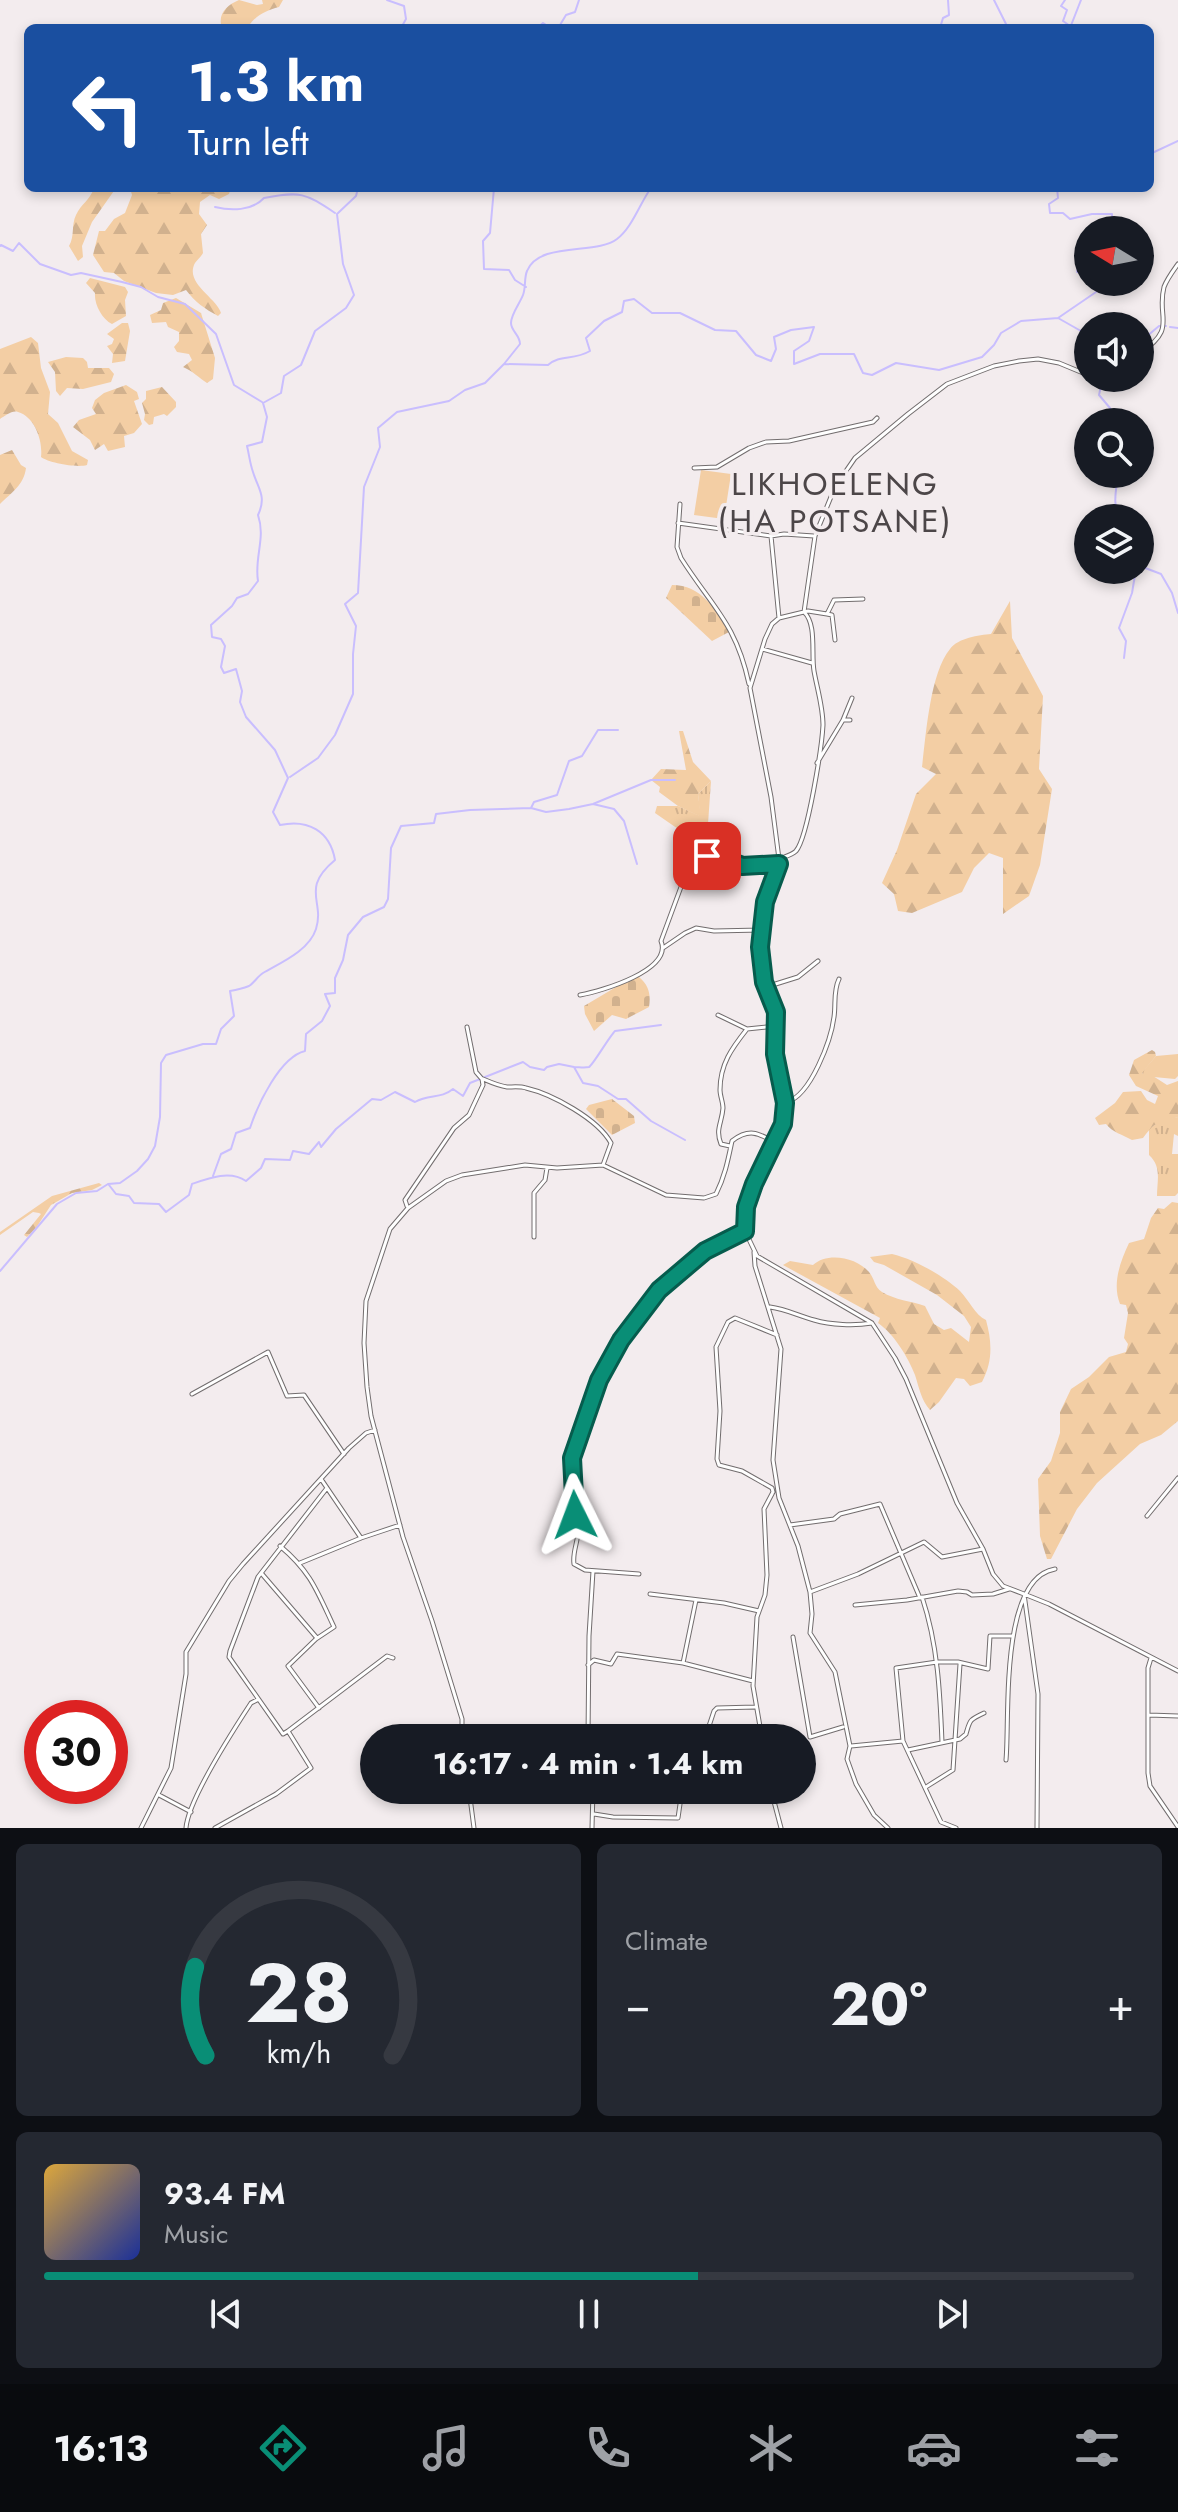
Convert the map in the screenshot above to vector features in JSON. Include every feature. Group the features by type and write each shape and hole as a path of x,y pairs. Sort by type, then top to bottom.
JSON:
{"street":[{"path":"1154,345 1168,329 1164,288 1178,264"},
{"path":"804,612 815,536 835,487 855,458 947,384 994,366 1038,359 1074,369"},
{"path":"694,468 717,467 766,442 789,441 873,422 877,418"},
{"path":"680,504 677,547 681,558 732,630 743,654 771,797 779,861 765,902 760,947 766,987 776,1012 775,1054 785,1103 783,1124 746,1207 745,1231 754,1252 755,1266 781,1349 775,1409 775,1492 790,1525 810,1592 810,1633 835,1672 850,1746 847,1759 856,1784 874,1815 888,1828"},
{"path":"678,523 771,536 815,536"},
{"path":"771,536 779,618"},
{"path":"827,614 834,600 863,599"},
{"path":"663,948 661,941 665,928 685,876 694,862 714,854 742,866 779,861 795,851 800,842 812,798 823,720 813,664 811,631 804,612"},
{"path":"750,688 767,631 779,618 804,612 832,615 835,640"},
{"path":"762,649 813,664"},
{"path":"817,763 843,720 852,698"},
{"path":"843,720 850,720"},
{"path":"580,995 601,991 654,966 663,948 696,928 714,931 761,930"},
{"path":"766,987 798,977 818,961"},
{"path":"785,1103 795,1100 803,1091 827,1046 839,979"},
{"path":"718,1015 747,1029 775,1026"},
{"path":"467,1027 476,1072 482,1079 504,1087 525,1087 572,1107 592,1121 611,1143 603,1165"},
{"path":"730,1146 721,1144 716,1130 723,1109 719,1094 720,1077 728,1052 747,1029"},
{"path":"408,1208 405,1200 454,1128 469,1115 483,1085 482,1079"},
{"path":"462,1724 400,1525 375,1430 365,1366 366,1301 390,1229 408,1208 446,1181 462,1175 525,1165 547,1168 603,1165 666,1195 704,1198 716,1194 727,1171 732,1141 745,1132 756,1132 775,1142"},
{"path":"534,1237 534,1193 545,1180 547,1168"},
{"path":"639,1574 578,1569 573,1561 578,1528 572,1458 599,1380 621,1340 659,1290 705,1251 745,1231"},
{"path":"754,1252 872,1323 901,1369 957,1503 993,1574 1009,1589 1049,1604 1178,1671"},
{"path":"769,1307 785,1309 822,1322 872,1323"},
{"path":"775,1492 742,1471 719,1465 716,1347 728,1322 735,1318 777,1335"},
{"path":"192,1394 268,1352 287,1396 304,1395 344,1454"},
{"path":"141,1828 171,1768 186,1674 186,1652 193,1638 229,1581 344,1454 366,1433 375,1430"},
{"path":"1147,1516 1178,1478"},
{"path":"321,1479 361,1538"},
{"path":"327,1488 261,1573 240,1618 229,1657 283,1734 387,1656 393,1658"},
{"path":"759,1724 753,1681 759,1611 767,1575 764,1509 775,1492"},
{"path":"790,1525 834,1519 840,1514 880,1504 932,1627 942,1742"},
{"path":"300,1563 400,1525"},
{"path":"810,1592 924,1542 942,1557 983,1549"},
{"path":"280,1546 311,1577 334,1627 317,1638 288,1666 319,1708"},
{"path":"1006,1760 1013,1636 1024,1594 1043,1572 1055,1569"},
{"path":"588,1724 593,1571"},
{"path":"261,1573 317,1638"},
{"path":"855,1605 958,1591 972,1595 993,1594 1009,1589"},
{"path":"650,1594 759,1611"},
{"path":"1024,1594 1038,1694 1037,1828"},
{"path":"683,1663 696,1599"},
{"path":"956,1828 941,1822 903,1741 896,1668 937,1662 988,1669 990,1636 1013,1636"},
{"path":"793,1637 810,1737 845,1727"},
{"path":"588,1665 594,1660 611,1664 617,1654 683,1663 753,1681"},
{"path":"1151,1658 1148,1668 1150,1786 1176,1825"},
{"path":"926,1787 953,1770 960,1664"},
{"path":"186,1828 226,1742 251,1703 257,1700"},
{"path":"710,1724 717,1708 755,1707"},
{"path":"908,1750 956,1740 966,1734 972,1718 984,1713"},
{"path":"1149,1715 1178,1716"},
{"path":"215,1828 276,1794 311,1768 288,1731"},
{"path":"850,1746 903,1741"},
{"path":"159,1794 191,1812"},
{"path":"471,1804 474,1828"},
{"path":"592,1828 594,1804"},
{"path":"594,1814 678,1818 680,1804"},
{"path":"775,1804 781,1828"},
{"path":"1176,1825 1178,1817"}],"green space":[{"path":"239,0 257,5 263,4 262,0 283,0 279,7 261,14 250,24 222,24 224,11"},
{"path":"92,192 113,192 92,222 82,246 83,257 78,261 69,246 78,211"},
{"path":"131,192 230,192 219,199 210,195 200,202 199,214 207,225 201,234 203,253 193,270 197,284 218,307 221,313 218,316 200,305 186,290 173,295 156,293 124,281 114,273 104,272 93,255 99,231 105,231 114,219 125,213"},
{"path":"90,278 125,287 128,292 126,316 112,324 105,319 97,306 95,293 86,283"},
{"path":"176,298 201,313 215,358 213,379 207,383 183,367 192,360 189,354 177,352 174,347 179,341 179,332 168,327 166,322 152,323 150,315 161,310 163,303"},
{"path":"122,323 128,323 130,331 125,361 112,363 113,354 107,346 114,339 107,334"},
{"path":"31,337 38,343 41,368 50,392 48,414 58,423 72,451 88,460 87,465 63,464 41,457 37,430 24,415 13,412 0,419 0,349"},
{"path":"66,357 83,358 88,368 109,368 114,374 111,382 83,389 67,388 60,396 56,391 55,372 48,362"},
{"path":"126,385 137,392 139,399 134,401 142,424 134,433 124,436 125,447 108,451 104,444 95,450 90,440 73,427 79,420 96,414 92,408 95,400"},
{"path":"162,387 176,402 176,407 167,416 154,417 153,424 149,425 144,420 142,403 146,399 146,391"},
{"path":"12,450 26,468 25,474 0,504 0,455"},
{"path":"701,470 731,474 724,519 694,515"},
{"path":"672,585 699,594 713,607 729,632 712,641 666,598"},
{"path":"1010,601 1012,638 1043,696 1039,769 1052,789 1040,865 1029,896 1003,914 1003,858 989,853 974,868 962,892 912,913 898,911 894,894 882,883 916,794 936,774 922,767 930,705 938,673 950,649 958,642 991,634"},
{"path":"679,731 683,731 693,762 711,781 698,794 701,817 659,792 660,787 651,780 661,769 686,770"},
{"path":"711,781 708,824 694,840 655,813 657,806 678,806 700,816 698,794"},
{"path":"633,977 639,977 647,987 649,1007 626,1019 612,1015 594,1031 584,1006"},
{"path":"1152,1050 1156,1056 1142,1073 1167,1085 1178,1081 1178,1117 1158,1123 1143,1138 1132,1140 1106,1124 1099,1125 1095,1118 1115,1103 1123,1092 1141,1091 1147,1100 1155,1104 1158,1096 1136,1086 1129,1075 1134,1060"},
{"path":"1178,1054 1178,1076 1175,1079 1143,1076 1142,1072 1156,1056"},
{"path":"612,1099 634,1116 635,1123 612,1135 586,1109 589,1105"},
{"path":"1178,1117 1178,1136 1174,1134 1172,1154 1178,1154 1178,1193 1175,1196 1157,1196 1158,1174 1156,1164 1149,1155 1149,1129 1160,1121"},
{"path":"99,1183 102,1185 72,1193 51,1205 27,1237 24,1235 41,1214 33,1212 0,1235 0,1232 52,1196"},
{"path":"1172,1202 1178,1203 1178,1421 1161,1435 1140,1444 1097,1483 1077,1509 1051,1559 1047,1559 1040,1536 1038,1479 1051,1461 1060,1433 1060,1412 1071,1389 1089,1377 1109,1357 1126,1352 1128,1344 1124,1338 1128,1313 1118,1296 1120,1265 1129,1243 1144,1239 1158,1208 1164,1209"},
{"path":"892,1254 919,1264 953,1285 986,1320 988,1328 990,1359 982,1382 970,1386 964,1379 956,1378 930,1410 922,1398 909,1361 895,1340 878,1323 880,1318 783,1265 790,1261 813,1265 826,1258 857,1263 869,1272 882,1292 925,1306 934,1324 944,1330 951,1328 969,1342 971,1327 964,1316 937,1295 870,1257"}],"waterway":[{"path":"387,0 404,6 406,19 403,24"},
{"path":"561,24 566,15 575,12 579,0"},
{"path":"941,24 943,18 949,15 948,0"},
{"path":"994,0 1006,24"},
{"path":"1065,0 1061,6 1067,10 1063,21 1067,24"},
{"path":"1072,24 1081,0"},
{"path":"1154,152 1178,141"},
{"path":"0,1271 57,1204 76,1193 97,1191 108,1184 120,1183 137,1171 155,1146 160,1117 161,1063 166,1055 203,1044 216,1044 221,1029 234,1016 230,991 249,986 263,973 293,956 307,944 316,929 316,887 325,870 335,860 332,850 316,829 300,824 280,825 273,812 288,778 275,750 246,717 240,702 242,691 236,669 224,673 221,667 225,646 221,639 212,637 211,625 237,598 248,594 258,581 261,532 258,515 262,498 247,446 262,442 267,417 263,403 281,393 284,376 301,365 315,331 346,308 354,295 343,264 337,214 357,192"},
{"path":"494,192 490,233 483,241 484,269 509,270 515,280 526,287"},
{"path":"504,364 520,344 511,320 523,295 527,271 533,262 555,252 596,247 617,239 649,192"},
{"path":"1057,192 1058,198 1049,204 1050,213 1063,213 1070,219 1074,218"},
{"path":"215,207 241,209 264,198 295,194 316,201 335,213"},
{"path":"1083,216 1112,216"},
{"path":"0,246 13,251 19,243 40,264 71,275 81,273 141,287 158,297 185,304 216,334 234,385 262,402"},
{"path":"290,777 318,758 335,735 353,694 356,626 345,604 358,593 364,487 380,447 378,428 397,412 449,401 465,390 485,383 504,364 548,365 584,354 590,351 586,338 604,321 622,312 624,301 634,299 652,313 680,313 715,330 736,331 756,355 771,361 776,349 774,337 791,330 814,327 809,341 794,351 794,364 820,354 854,354 863,373 872,375 896,363 939,370 982,357 1001,333 1021,321 1058,318 1090,296"},
{"path":"1058,318 1074,327"},
{"path":"1154,330 1166,326"},
{"path":"1170,327 1178,328"},
{"path":"1100,392 1110,408"},
{"path":"1116,488 1116,504"},
{"path":"1154,571 1161,574 1172,593 1178,613"},
{"path":"1124,658 1126,641 1119,628 1134,584"},
{"path":"531,808 534,802 557,795 569,761 582,756 598,730 618,730"},
{"path":"213,1176 221,1154 231,1149 236,1133 250,1128 264,1095 279,1072 287,1062 305,1051 306,1034 322,1021 330,1006 325,994 335,993 335,978 343,960 348,935 363,917 384,907 388,899 391,848 401,826 434,823 436,814 470,810 531,808 546,812 569,809 593,804 651,780 675,780"},
{"path":"593,804 614,809 624,821 637,864"},
{"path":"574,1067 589,1067 615,1031 661,1025"},
{"path":"109,1185 116,1194 129,1196 134,1203 159,1204 166,1212 189,1195 192,1184 226,1176 246,1181 261,1168 265,1159 290,1160 293,1151 309,1154 319,1142 321,1147 336,1129 372,1099 381,1100 395,1092 415,1102 453,1089 463,1096 470,1083 523,1062 544,1070 559,1064 574,1067 583,1083 598,1086 618,1099 626,1099 651,1121 685,1140"}],"district":[{"name":"LIKHOELENG (HA POTSANE)","path":"835,502"}],"route":[{"path":"575,1515 572,1458 599,1380 621,1340 659,1290 705,1251 745,1231 746,1207 754,1184 783,1124 785,1103 775,1054 776,1012 764,982 760,947 767,893 779,864 742,866 714,854 707,856"}]}
